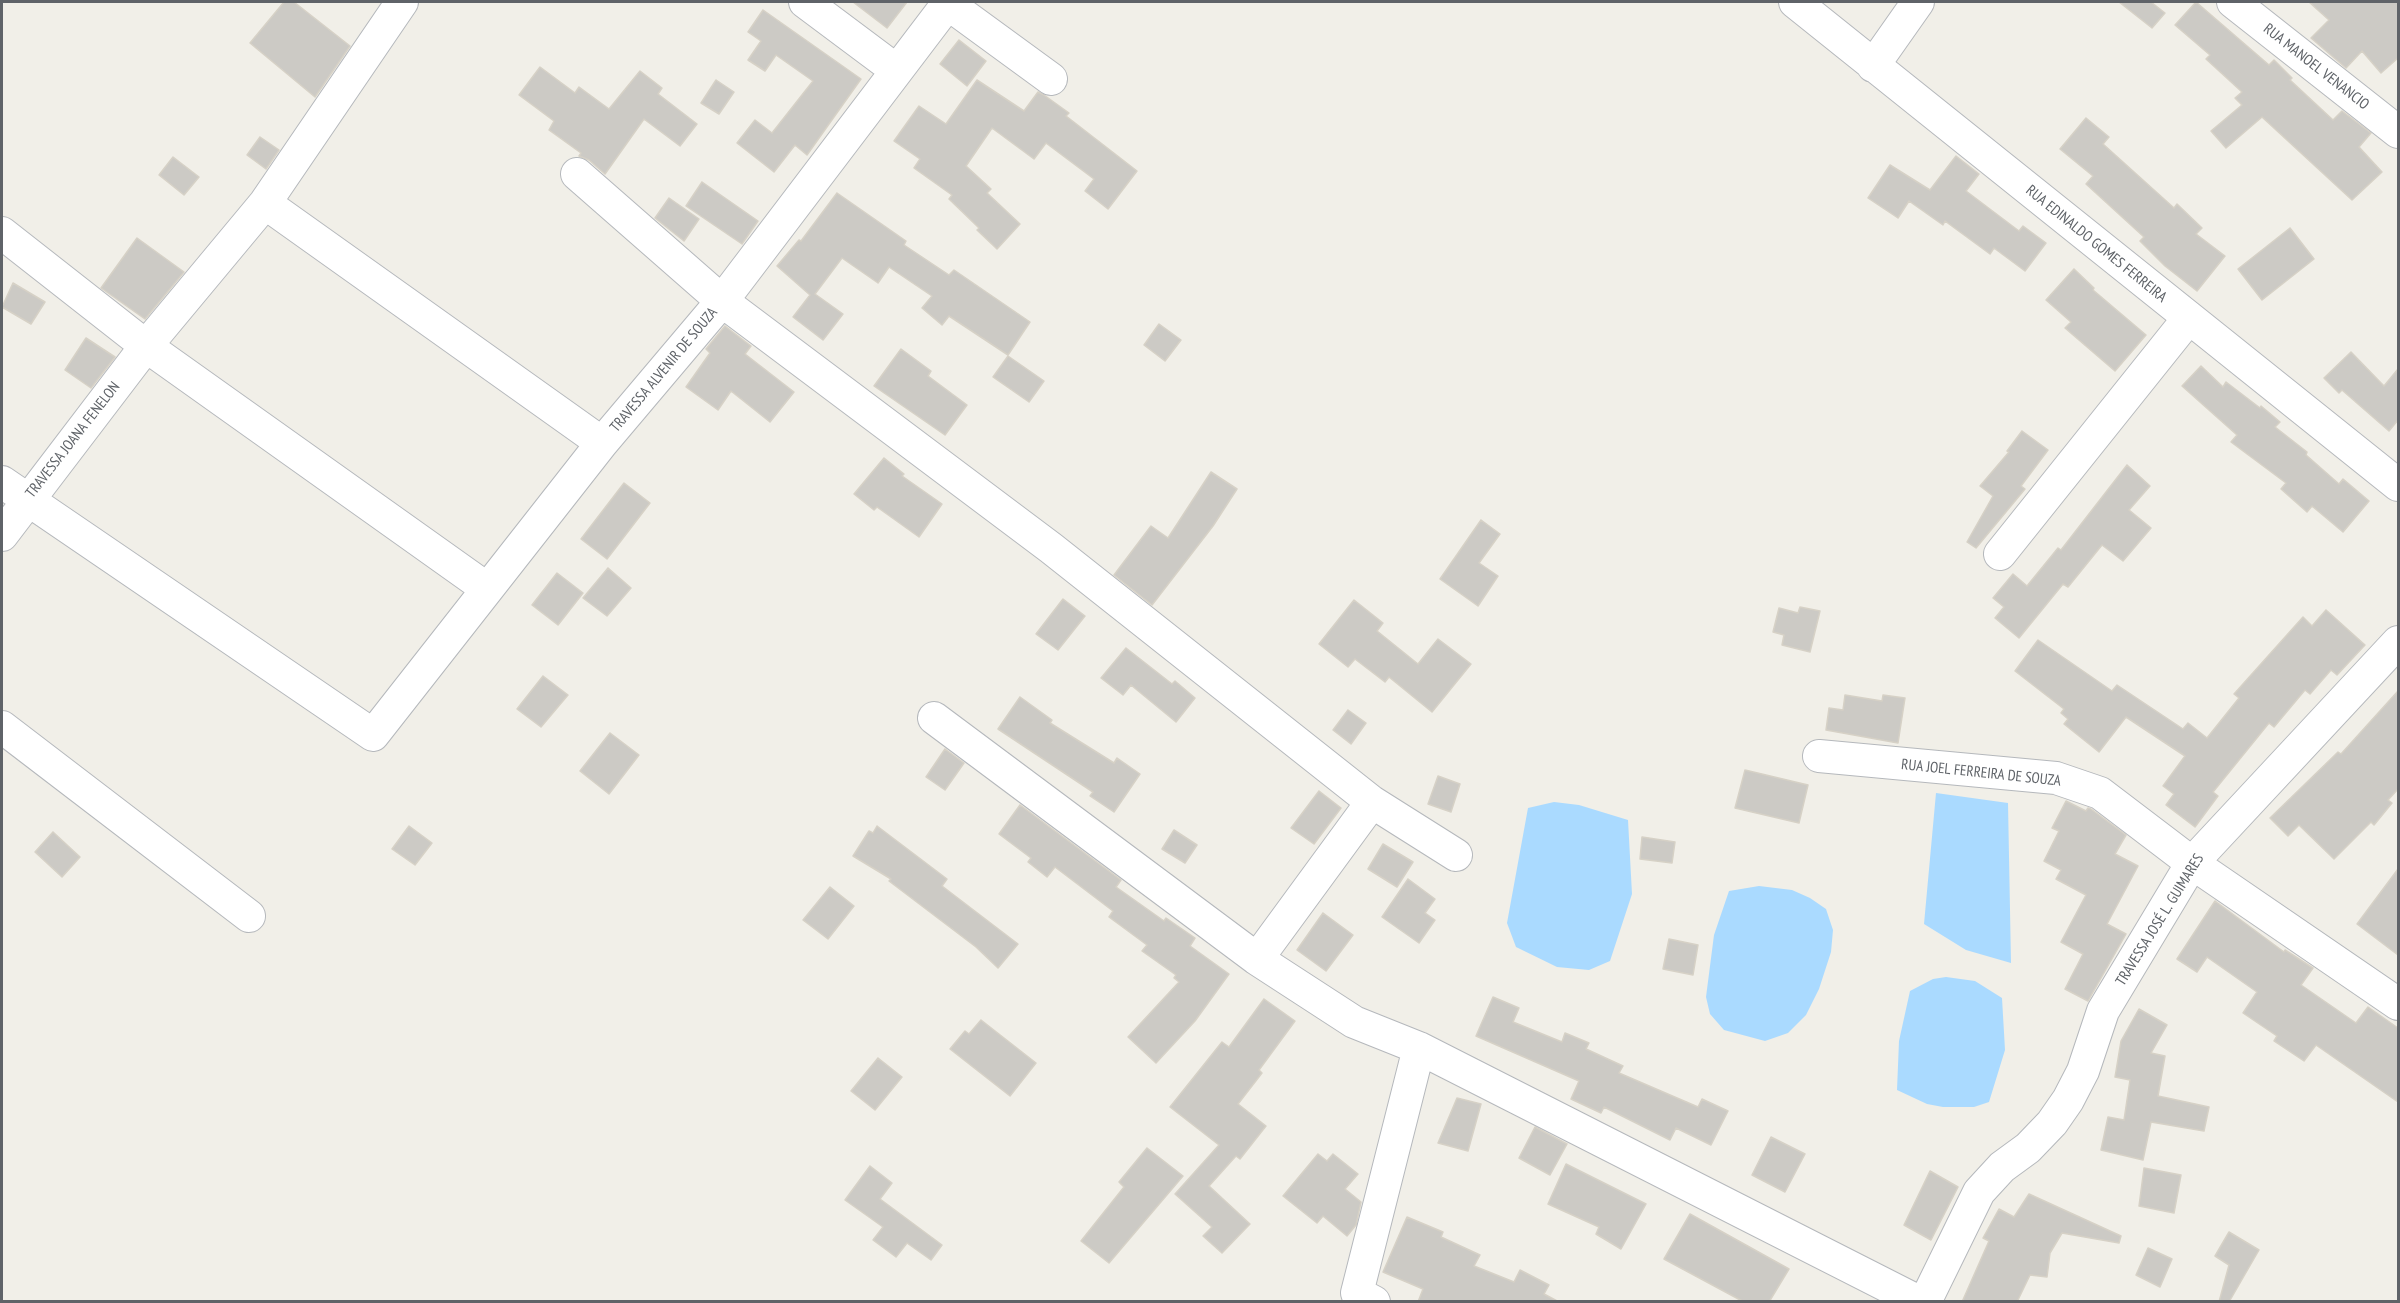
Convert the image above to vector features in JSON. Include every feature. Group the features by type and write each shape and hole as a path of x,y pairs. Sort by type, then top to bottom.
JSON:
{"street":[{"name":"TRAVESSA JOANA FENELON","path":"2,535 146,346 265,203 402,2"},
{"path":"805,2 896,70"},
{"path":"948,2 1050,79"},
{"name":"TRAVESSA ALVENIR DE SOUZA","path":"26,501 373,735 602,443 722,301 948,2"},
{"name":"RUA EDINALDO GOMES FERREIRA","path":"1795,2 2398,485"},
{"path":"1873,66 1918,2"},
{"name":"RUA MANOEL VENANCIO","path":"2233,2 2398,132"},
{"path":"577,174 722,301 1051,548 1372,802 1456,855"},
{"path":"265,203 602,443"},
{"path":"2,233 146,346 486,588"},
{"path":"2000,554 2188,319"},
{"path":"2,482 26,501"},
{"name":"TRAVESSA JOSÉ L. GUIMARES","path":"1925,1302 1979,1192 2002,1167 2028,1148 2052,1123 2068,1100 2083,1071 2103,1011 2192,863 2398,642"},
{"path":"934,718 1257,959 1354,1022 1419,1047 1919,1302"},
{"path":"2,727 249,916"},
{"name":"RUA JOEL FERREIRA DE SOUZA","path":"1819,756 2056,778 2100,793 2192,863 2398,1004"},
{"path":"1257,959 1372,802"},
{"path":"1374,1302 1357,1293 1419,1047"}],"water":[{"path":"1936,793 2008,803 2011,963 1966,950 1924,924"},
{"path":"1554,802 1579,805 1628,820 1632,894 1610,961 1589,970 1557,967 1516,947 1507,923 1528,808"},
{"path":"1759,886 1792,890 1810,898 1826,909 1833,930 1831,952 1819,989 1806,1015 1788,1033 1765,1041 1724,1030 1710,1014 1706,997 1714,935 1729,891"},
{"path":"1946,977 1975,981 2002,998 2005,1050 1989,1102 1974,1107 1943,1107 1927,1104 1897,1090 1899,1041 1910,991 1933,979"}],"building":[{"path":"284,2 294,2 350,46 315,97 250,43"},
{"path":"853,2 907,2 887,28"},
{"path":"2119,2 2151,2 2165,13 2152,28"},
{"path":"2196,2 2269,65 2274,60 2292,78 2290,80 2333,120 2342,111 2371,133 2359,147 2382,172 2352,200 2262,117 2226,148 2211,131 2242,105 2235,98 2242,92 2206,59 2210,55 2175,25"},
{"path":"2309,2 2398,2 2398,58 2381,73 2362,51 2346,68 2311,38 2329,20"},
{"path":"763,10 861,79 807,155 795,145 774,172 737,143 755,120 772,133 813,81 776,55 765,71 748,60 761,41 748,32"},
{"path":"959,40 986,61 967,86 940,64"},
{"path":"540,67 575,93 579,87 609,109 640,71 662,88 658,94 697,124 680,146 644,119 605,174 589,160 579,156 581,153 549,130 554,121 519,95"},
{"path":"716,80 734,92 719,114 701,103"},
{"path":"977,80 1024,111 1038,92 1044,95 1069,113 1066,116 1137,171 1108,209 1085,191 1094,179 1046,143 1034,159 992,128 966,166 991,189 987,193 1020,224 997,249 949,199 952,195 914,168 920,159 894,141 919,106 946,124"},
{"path":"2086,118 2109,137 2103,144 2174,208 2177,204 2202,228 2196,234 2225,256 2197,291 2165,266 2140,241 2144,237 2086,184 2093,176 2060,149"},
{"path":"260,137 279,150 266,169 247,155"},
{"path":"1956,156 1979,174 1966,191 2019,231 2023,226 2046,243 2025,271 1994,248 1990,254 1945,221 1943,225 1909,201 1898,218 1868,198 1890,165 1930,190"},
{"path":"173,157 199,177 184,195 159,175"},
{"path":"702,182 758,221 742,244 686,206"},
{"path":"837,193 906,241 904,245 949,275 954,270 1030,322 1008,355 949,316 942,325 922,308 932,296 889,267 878,283 842,258 815,294 843,314 823,340 793,317 810,295 777,266 799,240 801,241"},
{"path":"669,198 699,219 684,241 655,218"},
{"path":"2290,228 2314,259 2262,300 2238,269"},
{"path":"137,238 184,272 145,319 101,288"},
{"path":"2074,269 2094,288 2093,290 2146,335 2115,371 2065,328 2071,322 2046,300"},
{"path":"13,283 45,302 31,324 2,307"},
{"path":"1159,324 1181,340 1165,361 1144,345"},
{"path":"725,326 751,346 745,354 794,392 770,422 731,391 718,410 686,387 710,353 706,349"},
{"path":"86,338 115,357 91,388 65,370"},
{"path":"901,349 931,371 928,376 967,405 945,435 874,386"},
{"path":"2351,352 2384,386 2398,369 2398,420 2389,431 2342,390 2339,393 2324,378"},
{"path":"1008,356 1044,381 1029,402 993,377"},
{"path":"2201,366 2223,387 2226,382 2260,408 2261,406 2280,422 2275,427 2307,452 2306,455 2339,484 2343,479 2369,501 2343,532 2312,506 2307,512 2281,489 2286,483 2231,442 2237,435 2182,386"},
{"path":"2022,431 2048,450 2021,486 2025,489 1976,548 1967,542 1993,496 1980,486 2009,452 2007,451"},
{"path":"884,458 904,474 902,476 942,504 919,537 877,507 874,510 854,494"},
{"path":"2127,465 2150,486 2129,510 2151,528 2123,561 2102,545 2068,587 2063,584 2019,638 1995,618 2004,607 1993,598 2013,574 2027,586 2058,548 2061,550"},
{"path":"1211,472 1237,489 1213,526 1152,605 1114,575 1151,526 1168,538"},
{"path":"624,483 650,503 607,559 581,539"},
{"path":"1481,520 1500,534 1479,563 1498,576 1478,606 1440,579"},
{"path":"608,568 631,588 607,616 583,598"},
{"path":"557,573 583,593 558,625 532,605"},
{"path":"1063,599 1085,616 1058,650 1036,634"},
{"path":"1354,600 1383,623 1377,631 1418,664 1438,639 1471,664 1432,712 1389,677 1385,682 1355,659 1348,667 1319,644"},
{"path":"1800,607 1820,611 1810,652 1782,645 1784,635 1773,632 1779,608 1798,613"},
{"path":"2326,610 2365,645 2337,675 2331,670 2310,694 2305,690 2274,727 2269,723 2213,792 2218,796 2195,827 2166,805 2174,794 2163,786 2185,756 2126,717 2099,752 2064,724 2068,719 2061,713 2064,709 2015,671 2038,640 2112,691 2117,685 2183,729 2188,723 2207,738 2239,698 2234,694 2303,617 2312,626"},
{"path":"1126,648 1172,684 1175,681 1195,698 1176,722 1131,685 1123,695 1101,678"},
{"path":"543,676 568,695 541,727 517,709"},
{"path":"2398,691 2398,789 2388,800 2392,803 2374,825 2371,822 2334,859 2299,825 2288,836 2270,818 2338,752 2341,754"},
{"path":"1845,695 1882,701 1883,695 1905,698 1898,743 1826,730 1829,708 1843,710"},
{"path":"1020,697 1052,720 1050,723 1114,763 1117,758 1140,774 1114,812 1090,796 1093,792 998,729"},
{"path":"1348,710 1366,723 1351,744 1333,730"},
{"path":"610,733 639,755 609,794 580,771"},
{"path":"945,749 964,763 945,790 926,777"},
{"path":"1745,770 1808,785 1799,823 1735,808"},
{"path":"1438,776 1460,784 1451,812 1428,804"},
{"path":"1319,791 1341,808 1314,844 1291,828"},
{"path":"2066,801 2086,811 2088,808 2091,809 2126,835 2115,854 2138,866 2107,924 2126,934 2088,1001 2065,989 2083,954 2061,942 2086,895 2056,879 2061,870 2044,861 2059,831 2052,828"},
{"path":"1020,805 1121,880 1116,887 1164,921 1166,918 1195,938 1190,946 1229,974 1195,1021 1156,1063 1128,1037 1179,982 1174,978 1176,975 1142,951 1147,945 1109,917 1113,911 1055,867 1047,877 1028,862 1031,858 999,834"},
{"path":"409,826 432,843 415,865 392,849"},
{"path":"877,826 947,879 942,886 1018,944 998,968 976,947 889,881 891,879 853,856 869,831 873,833"},
{"path":"1174,830 1197,845 1185,863 1162,849"},
{"path":"53,832 80,857 62,877 35,852"},
{"path":"1642,837 1675,842 1672,863 1640,859"},
{"path":"1383,844 1413,862 1397,887 1368,869"},
{"path":"2398,869 2398,955 2357,924"},
{"path":"1408,879 1435,899 1425,913 1435,920 1419,943 1382,917"},
{"path":"830,887 854,906 828,939 803,920"},
{"path":"2215,901 2284,952 2285,950 2313,968 2301,985 2356,1023 2368,1007 2398,1028 2398,1102 2316,1045 2304,1061 2274,1041 2277,1036 2243,1013 2257,992 2207,957 2197,972 2177,959"},
{"path":"1323,913 1353,935 1326,971 1297,950"},
{"path":"1669,939 1698,945 1693,975 1663,969"},
{"path":"1493,997 1519,1008 1513,1022 1562,1042 1565,1033 1589,1043 1586,1049 1623,1066 1619,1073 1698,1107 1702,1099 1728,1111 1711,1145 1676,1128 1670,1140 1604,1107 1601,1113 1571,1099 1579,1081 1476,1036"},
{"path":"1264,999 1295,1021 1259,1070 1262,1073 1238,1104 1266,1126 1240,1159 1236,1156 1209,1186 1250,1224 1222,1253 1203,1236 1212,1227 1175,1194 1219,1145 1170,1107 1222,1042 1229,1047"},
{"path":"2139,1009 2167,1025 2151,1053 2165,1056 2158,1096 2209,1107 2204,1131 2151,1122 2143,1160 2101,1150 2108,1117 2124,1120 2130,1080 2115,1077 2121,1041"},
{"path":"981,1020 1036,1063 1010,1096 950,1049 965,1031 969,1034"},
{"path":"878,1058 902,1077 875,1110 851,1091"},
{"path":"1457,1098 1481,1104 1468,1151 1438,1143"},
{"path":"1535,1127 1567,1144 1550,1175 1519,1158"},
{"path":"1771,1137 1805,1154 1785,1192 1752,1175"},
{"path":"1147,1148 1183,1176 1109,1263 1081,1241 1124,1187 1119,1182"},
{"path":"1318,1154 1327,1161 1333,1154 1358,1174 1345,1189 1361,1202 1356,1225 1347,1236 1323,1216 1317,1223 1283,1196"},
{"path":"1566,1164 1646,1204 1621,1249 1596,1234 1599,1227 1548,1204"},
{"path":"870,1166 892,1183 880,1199 942,1245 931,1260 907,1243 896,1257 873,1240 883,1227 845,1200"},
{"path":"2144,1168 2181,1175 2174,1213 2139,1206"},
{"path":"1930,1171 1958,1187 1931,1240 1904,1225"},
{"path":"2029,1194 2121,1236 2119,1243 2062,1233 2050,1253 2047,1277 2030,1275 2017,1302 1962,1302 1989,1241 1983,1238 1999,1209 2014,1217"},
{"path":"1690,1214 1789,1269 1769,1302 1744,1302 1664,1259"},
{"path":"1407,1217 1443,1232 1441,1237 1480,1255 1474,1266 1514,1282 1520,1270 1549,1285 1544,1294 1559,1302 1418,1302 1423,1289 1383,1272"},
{"path":"2229,1232 2259,1250 2229,1302 2219,1302 2229,1265 2215,1256"},
{"path":"2148,1248 2172,1259 2160,1287 2136,1275"}]}
